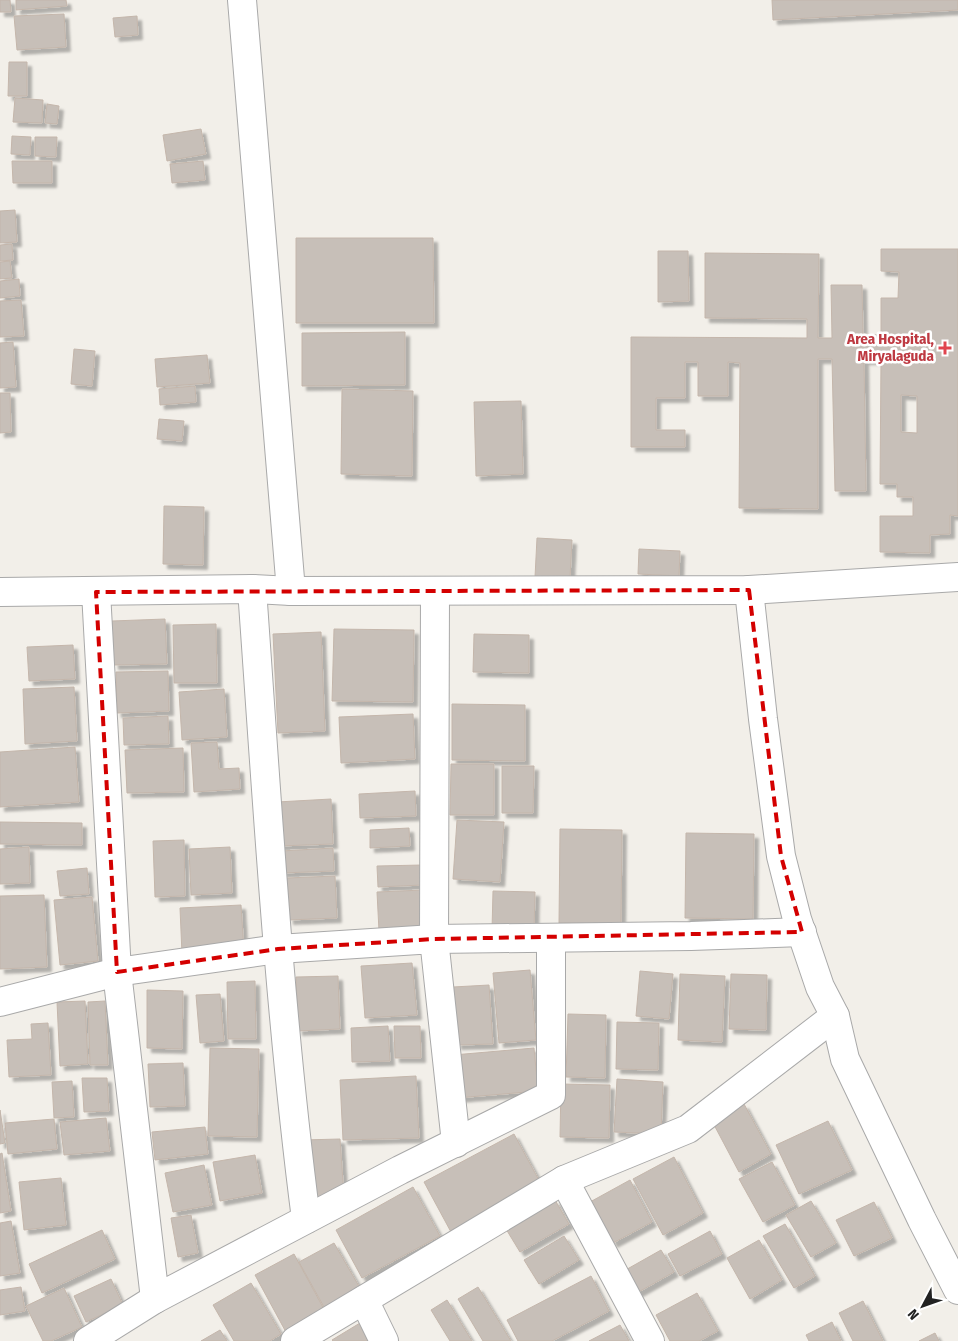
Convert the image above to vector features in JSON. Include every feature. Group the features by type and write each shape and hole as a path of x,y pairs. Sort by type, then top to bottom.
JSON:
{"street":[{"path":"242,0 290,591"},
{"path":"0,592 252,589 290,591 749,590 958,577"},
{"path":"252,589 278,949 295,1134 306,1219"},
{"path":"749,590 763,719 781,856 802,932 820,987 835,1016 845,1060 958,1290"},
{"path":"435,591 434,939 456,1142"},
{"path":"96,592 117,972 155,1299"},
{"path":"0,1002 117,972 278,949 434,939 691,936 802,932"},
{"path":"88,1341 155,1299 400,1170 551,1095 550,938"},
{"path":"295,1341 564,1180 688,1128 835,1016"},
{"path":"564,1180 650,1341"},
{"path":"364,1300 384,1341"}],"highlighted area":[{"path":"749,590 781,856 802,932 434,939 278,949 117,972 96,592"}],"building":[{"path":"0,0 10,0 11,12 0,12"},
{"path":"16,0 66,0 67,6 16,10"},
{"path":"772,0 958,0 958,10 773,20"},
{"path":"64,14 66,47 17,50 14,16"},
{"path":"137,16 138,35 115,37 113,18"},
{"path":"9,62 27,62 27,96 8,96"},
{"path":"15,98 43,100 42,123 13,122"},
{"path":"47,104 59,106 57,124 45,123"},
{"path":"201,129 206,154 167,161 163,135"},
{"path":"12,136 31,137 30,155 11,154"},
{"path":"35,137 57,137 56,157 35,156"},
{"path":"12,161 52,161 52,183 13,183"},
{"path":"203,161 205,180 172,183 170,164"},
{"path":"15,210 17,242 0,243 0,211"},
{"path":"296,238 433,238 434,323 296,323"},
{"path":"12,244 13,260 0,261 0,245"},
{"path":"881,249 958,249 958,516 950,515 950,534 930,535 930,553 880,552 880,516 913,516 913,497 897,497 897,484 880,484 881,360 864,360 866,491 835,491 832,359 818,359 818,509 739,508 740,363 728,362 728,396 698,396 698,362 685,362 685,398 656,398 656,430 685,430 685,447 631,447 631,337 807,338 807,319 705,318 705,253 819,254 818,338 832,338 831,285 862,285 863,334 881,335 881,298 898,298 899,272 881,271","holes":["901,395 917,396 917,433 901,432"]},
{"path":"658,251 688,251 689,301 658,302"},
{"path":"10,261 12,278 0,279 0,262"},
{"path":"19,279 20,296 0,298 0,281"},
{"path":"21,300 24,336 0,337 0,301"},
{"path":"405,332 405,385 302,386 302,333"},
{"path":"13,342 16,387 0,388 0,343"},
{"path":"74,349 95,351 92,386 71,384"},
{"path":"207,355 210,383 157,387 155,359"},
{"path":"195,386 196,402 160,405 159,389"},
{"path":"342,389 413,391 412,476 341,474"},
{"path":"0,393 10,393 11,432 0,433"},
{"path":"521,401 523,474 476,476 474,402"},
{"path":"159,419 184,421 182,441 157,439"},
{"path":"164,506 204,507 203,565 163,564"},
{"path":"537,538 572,540 570,578 535,577"},
{"path":"639,549 680,551 679,576 638,574"},
{"path":"165,619 167,664 114,665 112,621"},
{"path":"216,624 217,683 174,683 173,625"},
{"path":"334,629 414,630 413,702 332,701"},
{"path":"321,632 325,731 278,733 273,634"},
{"path":"474,634 529,635 529,673 473,672"},
{"path":"73,645 75,679 29,681 27,647"},
{"path":"168,671 169,711 117,713 116,672"},
{"path":"74,687 77,741 25,744 23,689"},
{"path":"224,689 227,737 182,740 179,692"},
{"path":"452,704 525,705 525,761 452,760"},
{"path":"413,714 415,759 341,763 339,717"},
{"path":"168,716 169,744 124,745 123,718"},
{"path":"217,742 219,769 239,768 240,789 194,792 191,743"},
{"path":"75,747 79,802 0,807 0,752"},
{"path":"183,748 184,792 127,793 125,750"},
{"path":"451,764 494,764 494,815 450,815"},
{"path":"502,766 534,766 533,813 502,813"},
{"path":"415,791 416,816 360,818 359,794"},
{"path":"331,799 333,844 279,846 277,802"},
{"path":"457,820 504,822 500,882 453,879"},
{"path":"0,822 82,823 82,845 0,844"},
{"path":"409,828 410,846 370,848 370,830"},
{"path":"560,829 622,830 621,924 559,923"},
{"path":"686,833 754,834 753,919 685,918"},
{"path":"184,840 185,896 155,897 153,841"},
{"path":"29,847 30,883 0,884 0,849"},
{"path":"230,847 232,893 191,895 189,849"},
{"path":"333,848 334,871 282,873 281,851"},
{"path":"422,865 423,885 378,887 377,866"},
{"path":"87,868 89,894 60,896 57,871"},
{"path":"335,876 337,918 289,920 287,878"},
{"path":"423,890 425,930 379,931 377,892"},
{"path":"493,891 535,892 534,931 492,930"},
{"path":"44,895 47,967 0,969 0,896"},
{"path":"92,897 98,961 60,965 54,900"},
{"path":"241,905 244,951 182,954 180,908"},
{"path":"412,963 417,1015 365,1018 361,966"},
{"path":"530,970 536,1040 499,1043 493,973"},
{"path":"640,971 673,974 669,1019 636,1016"},
{"path":"680,974 725,976 722,1042 678,1040"},
{"path":"731,974 767,975 766,1030 729,1029"},
{"path":"338,976 340,1029 298,1031 296,977"},
{"path":"255,981 256,1039 228,1039 227,982"},
{"path":"489,985 493,1044 457,1045 453,987"},
{"path":"147,990 183,991 182,1049 147,1048"},
{"path":"220,994 224,1041 200,1043 196,995"},
{"path":"85,1001 88,1064 60,1066 57,1002"},
{"path":"105,1001 108,1065 90,1065 88,1002"},
{"path":"568,1014 606,1015 605,1078 566,1077"},
{"path":"617,1022 659,1023 658,1070 616,1069"},
{"path":"48,1023 51,1075 9,1077 7,1040 32,1039 31,1024"},
{"path":"388,1026 390,1061 352,1062 351,1028"},
{"path":"394,1026 420,1026 421,1058 395,1058"},
{"path":"210,1048 259,1049 257,1137 208,1136"},
{"path":"534,1048 538,1091 457,1098 453,1055"},
{"path":"183,1063 185,1106 150,1107 148,1064"},
{"path":"416,1076 419,1138 343,1140 340,1080"},
{"path":"82,1078 107,1078 109,1111 84,1112"},
{"path":"617,1079 663,1082 661,1134 614,1132"},
{"path":"72,1081 74,1117 54,1118 52,1082"},
{"path":"561,1084 610,1085 609,1138 560,1137"},
{"path":"744,1104 771,1154 739,1172 712,1121"},
{"path":"0,1110 5,1143 0,1144"},
{"path":"106,1118 110,1151 64,1155 60,1122"},
{"path":"54,1119 57,1149 8,1154 5,1123"},
{"path":"828,1121 852,1170 799,1194 776,1145"},
{"path":"205,1127 208,1154 155,1160 152,1132"},
{"path":"514,1134 541,1184 451,1232 424,1182"},
{"path":"340,1139 344,1196 305,1198 302,1140"},
{"path":"2,1153 11,1211 0,1213 0,1154"},
{"path":"255,1155 262,1193 220,1201 213,1162"},
{"path":"674,1157 703,1213 663,1235 633,1179"},
{"path":"772,1162 795,1205 763,1222 739,1179"},
{"path":"204,1165 212,1205 173,1212 165,1173"},
{"path":"61,1178 66,1225 24,1230 19,1182"},
{"path":"630,1180 652,1222 613,1243 590,1202"},
{"path":"413,1187 440,1236 362,1278 336,1230"},
{"path":"555,1200 569,1224 520,1252 506,1229"},
{"path":"811,1201 836,1243 811,1257 786,1215"},
{"path":"874,1202 892,1238 854,1256 836,1220"},
{"path":"191,1215 198,1253 178,1257 171,1218"},
{"path":"11,1221 20,1273 0,1276 0,1223"},
{"path":"785,1224 815,1276 794,1288 763,1236"},
{"path":"102,1230 115,1259 42,1293 29,1264"},
{"path":"710,1231 722,1254 680,1276 668,1254"},
{"path":"564,1236 579,1260 539,1284 524,1260"},
{"path":"759,1240 782,1280 750,1299 727,1258"},
{"path":"334,1243 360,1288 324,1307 299,1262"},
{"path":"661,1250 674,1272 635,1294 622,1272"},
{"path":"294,1254 326,1313 287,1334 255,1275"},
{"path":"591,1276 609,1311 552,1341 518,1341 507,1320"},
{"path":"111,1279 123,1305 86,1322 74,1296"},
{"path":"251,1283 281,1334 270,1341 234,1341 213,1305"},
{"path":"21,1287 25,1311 0,1315 0,1290"},
{"path":"478,1287 511,1341 483,1341 458,1299"},
{"path":"64,1288 82,1327 51,1341 43,1341 26,1306"},
{"path":"697,1293 718,1331 699,1341 670,1341 656,1315"},
{"path":"447,1300 472,1341 450,1341 431,1310"},
{"path":"863,1301 883,1341 853,1341 839,1313"},
{"path":"832,1322 841,1341 809,1341 806,1335"},
{"path":"360,1323 372,1341 332,1340"},
{"path":"620,1325 629,1341 589,1341"},
{"path":"220,1330 227,1341 201,1341"},
{"path":"935,1333 939,1341 919,1341"}],"place":[{"name":"Area Hospital, Miryalaguda","path":"945,348"}]}
